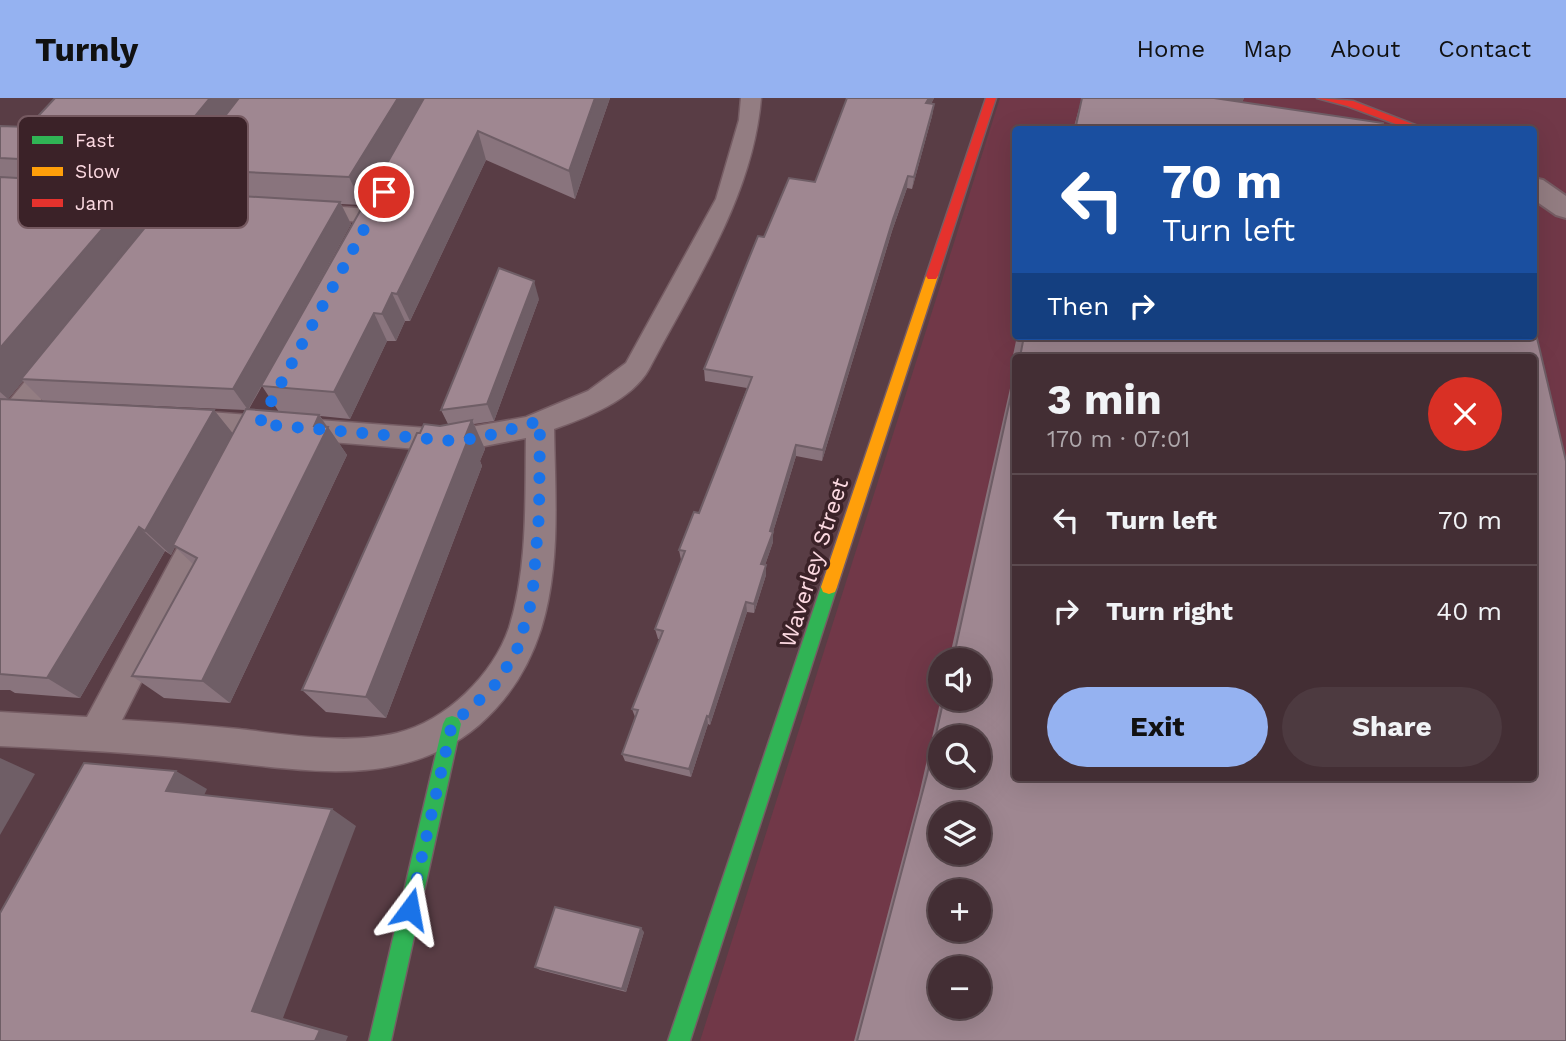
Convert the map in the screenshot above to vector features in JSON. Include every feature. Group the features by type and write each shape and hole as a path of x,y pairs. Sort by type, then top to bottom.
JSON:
{"street":[{"name":"Waverley Street","path":"679,1041 991,98"},
{"path":"1322,98 1349,103 1412,126"},
{"path":"1537,189 1566,209"},
{"path":"380,1041 452,724"}],"lane":[{"path":"247,116 261,98"},
{"path":"164,419 259,424 454,441 479,438 540,421 598,399 618,387 636,369 727,199 748,120 751,98"},
{"path":"276,210 377,204 357,240"},
{"path":"148,246 162,228"},
{"path":"5,419 74,340"},
{"path":"246,448 272,399"},
{"path":"5,419 42,414"},
{"path":"0,729 97,733 356,756 415,745 452,724 492,689 516,653 532,600 539,515 540,421"},
{"path":"97,733 220,498"}],"shaded area":[{"path":"1000,98 1566,98 1566,1041 700,1041"}],"building":[{"path":"55,98 210,98 195,116 38,116"},
{"path":"239,98 398,98 349,177 248,172 248,116 225,116"},
{"path":"424,98 595,98 569,171 478,131 397,294 392,293 382,314 374,313 334,392 261,386"},
{"path":"847,98 929,98 926,103 934,104 914,177 908,176 893,219 823,450 796,445 770,531 773,532 761,564 766,565 754,604 746,602 709,717 707,716 689,769 622,754 638,710 632,709 663,631 655,629 685,551 679,550 694,512 699,513 752,377 704,369 758,236 764,237 789,178 815,182"},
{"path":"1082,98 1214,98 1383,123 1383,126 1076,126"},
{"path":"0,126 18,127 18,159 0,158"},
{"path":"0,177 18,178 18,228 103,228 0,348"},
{"path":"248,196 340,202 233,389 21,379 145,228 248,228"},
{"path":"499,268 534,281 487,404 441,410"},
{"path":"1537,338 1566,461 1566,1041 857,1041 928,770 928,788 991,788 991,725 938,725 941,711 991,711 991,648 956,648 1012,391 1012,781 1537,781 1537,354 1021,354 1023,340"},
{"path":"0,399 214,410 145,531 139,527 47,678 0,674"},
{"path":"246,409 319,415 314,426 328,427 202,681 132,676 197,558 173,545"},
{"path":"472,420 465,437 469,437 366,697 302,690 417,433 420,433 424,424 440,426"},
{"path":"84,763 176,771 166,791 332,809 252,1011 320,1030 315,1041 0,1041 0,913"},
{"path":"555,907 641,928 622,989 535,967"}],"traffic: fast":[{"path":"679,1041 829,587"},
{"path":"380,1041 452,724"}],"traffic: slow":[{"path":"829,587 932,276"}],"traffic: jam":[{"path":"932,276 991,98"},
{"path":"1322,98 1349,103 1412,126"}],"route":[{"path":"384,192 259,424 454,441 479,438 540,421 539,515 532,600 516,653 492,689 452,724 410,909"}]}
